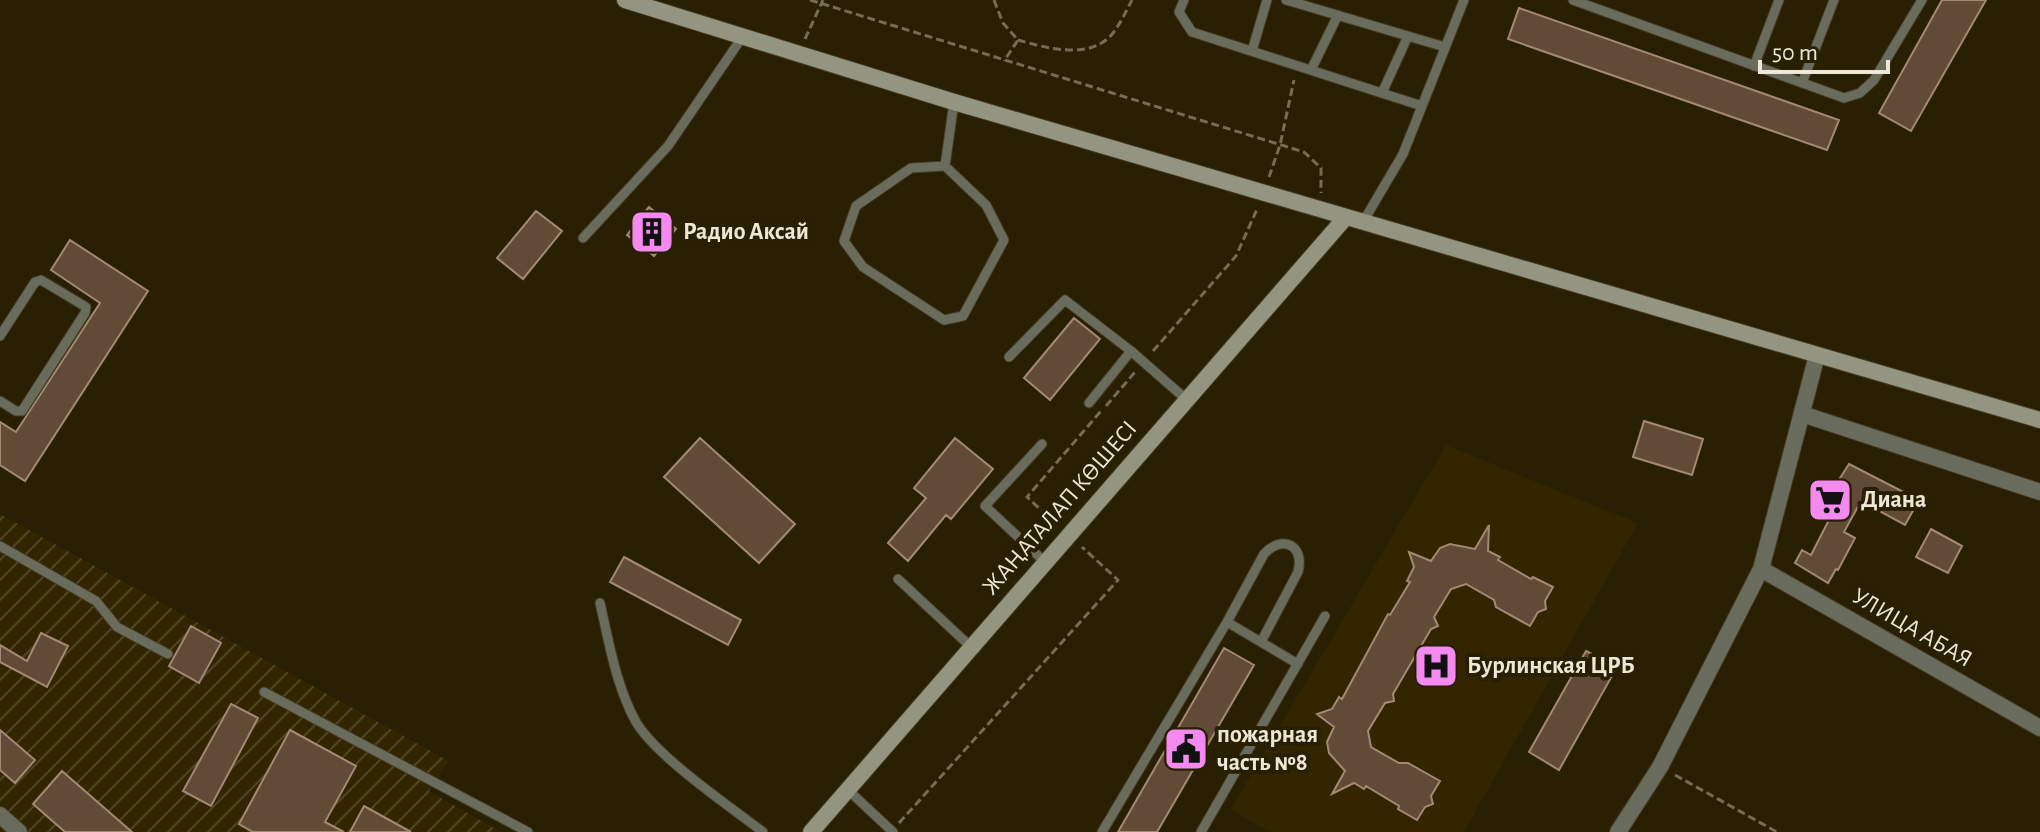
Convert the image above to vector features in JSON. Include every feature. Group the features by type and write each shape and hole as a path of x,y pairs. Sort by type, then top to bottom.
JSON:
{"main road":[{"path":"625,0 954,102 2040,420"},
{"name":"ЖАҢАТАЛАП КӨШЕСІ","path":"811,832 1187,400 1355,219"}],"street":[{"path":"1618,832 1660,767 1761,569 1817,355"},
{"path":"1802,414 2040,492"},
{"name":"УЛИЦА АБАЯ","path":"1761,569 2040,728"},
{"path":"0,815 19,832"}],"lane":[{"path":"1184,0 1179,12 1192,32 1422,106"},
{"path":"1252,51 1267,0"},
{"path":"1286,0 1445,47"},
{"path":"1355,219 1403,154 1464,0"},
{"path":"1573,0 1844,98 1860,93 1874,80 1922,0"},
{"path":"1608,13 1613,0"},
{"path":"1754,66 1779,0"},
{"path":"1802,83 1834,0"},
{"path":"1311,70 1338,15"},
{"path":"583,238 668,146 743,36"},
{"path":"1382,93 1408,36"},
{"path":"945,166 954,102"},
{"path":"945,166 986,205 1004,240 963,316 944,320 863,267 844,241 856,206 911,168 945,166"},
{"path":"0,336 35,282 41,280 86,307 22,411 16,411 0,401"},
{"path":"1009,357 1065,300 1187,400"},
{"path":"1089,403 1131,351"},
{"path":"1042,444 985,506 1045,562"},
{"path":"0,546 96,601 117,627 168,654"},
{"path":"1102,832 1264,554 1271,546 1291,546 1298,551 1301,561 1298,572 1261,642"},
{"path":"898,579 971,647"},
{"path":"600,603 623,693 637,723 659,749 763,832"},
{"path":"1201,832 1325,616"},
{"path":"1227,622 1298,664"},
{"path":"264,692 528,832"},
{"path":"848,790 893,832"}],"path":[{"path":"810,0 1304,152 1321,168 1321,209"},
{"path":"994,0 1003,23 1018,40 1066,50 1095,45 1111,36 1132,0"},
{"path":"798,53 822,3"},
{"path":"1004,61 1018,40"},
{"path":"1660,767 1777,832"}],"shaded area":[{"name":"Бурлинская ЦРБ","path":"1446,445 1638,523 1464,832 1271,832 1230,810"},
{"path":"0,514 449,761 429,791 501,832 0,832"}],"building":[{"path":"1942,0 1986,0 1911,131 1879,113"},
{"path":"1519,8 1839,120 1827,150 1508,39"},
{"name":"Радио Аксай","path":"649,207 676,229 654,256 627,235"},
{"path":"536,211 562,231 523,279 497,258"},
{"path":"70,240 148,291 25,481 0,465 0,422 16,432 100,303 51,270"},
{"path":"1074,318 1100,339 1050,400 1024,378"},
{"path":"1644,421 1703,439 1692,475 1633,457"},
{"path":"700,438 795,524 759,563 664,477"},
{"path":"955,438 993,469 951,519 946,515 908,561 888,543 926,498 914,488"},
{"path":"1849,464 1919,500 1905,525 1861,501 1844,532 1855,538 1828,583 1795,563 1802,550 1811,555 1832,514 1821,508"},
{"path":"1489,525 1488,551 1531,579 1533,577 1553,587 1545,601 1546,609 1538,612 1530,626 1496,607 1494,600 1466,584 1451,589 1434,617 1438,626 1431,629 1393,694 1394,701 1385,703 1368,731 1371,747 1440,781 1431,796 1433,804 1425,807 1417,820 1366,786 1364,789 1354,783 1332,794 1345,771 1329,753 1327,742 1334,727 1317,714 1332,709 1339,697 1342,699 1388,614 1410,582 1407,581 1414,567 1409,552 1431,561 1440,548 1450,544 1475,549"},
{"path":"1931,529 1962,546 1948,573 1916,557"},
{"path":"624,557 741,620 728,645 610,582"},
{"path":"191,626 221,643 199,683 169,666"},
{"path":"41,633 68,646 47,687 0,662 0,645 27,661"},
{"name":"пожарная часть №8","path":"1224,648 1254,665 1157,832 1118,832"},
{"path":"1586,651 1617,667 1559,770 1529,752"},
{"path":"231,704 258,718 211,806 183,791"},
{"path":"0,730 35,760 15,783 0,770"},
{"path":"290,730 356,766 325,822 344,832 253,832 239,824"},
{"path":"62,771 132,832 65,832 33,804"},
{"path":"364,806 411,832 350,832"}],"place":[{"name":"Радио Аксай","path":"652,232"},
{"name":"Диана","path":"1830,500"},
{"name":"Бурлинская ЦРБ","path":"1436,666"},
{"name":"пожарная часть №8","path":"1186,749"}]}
